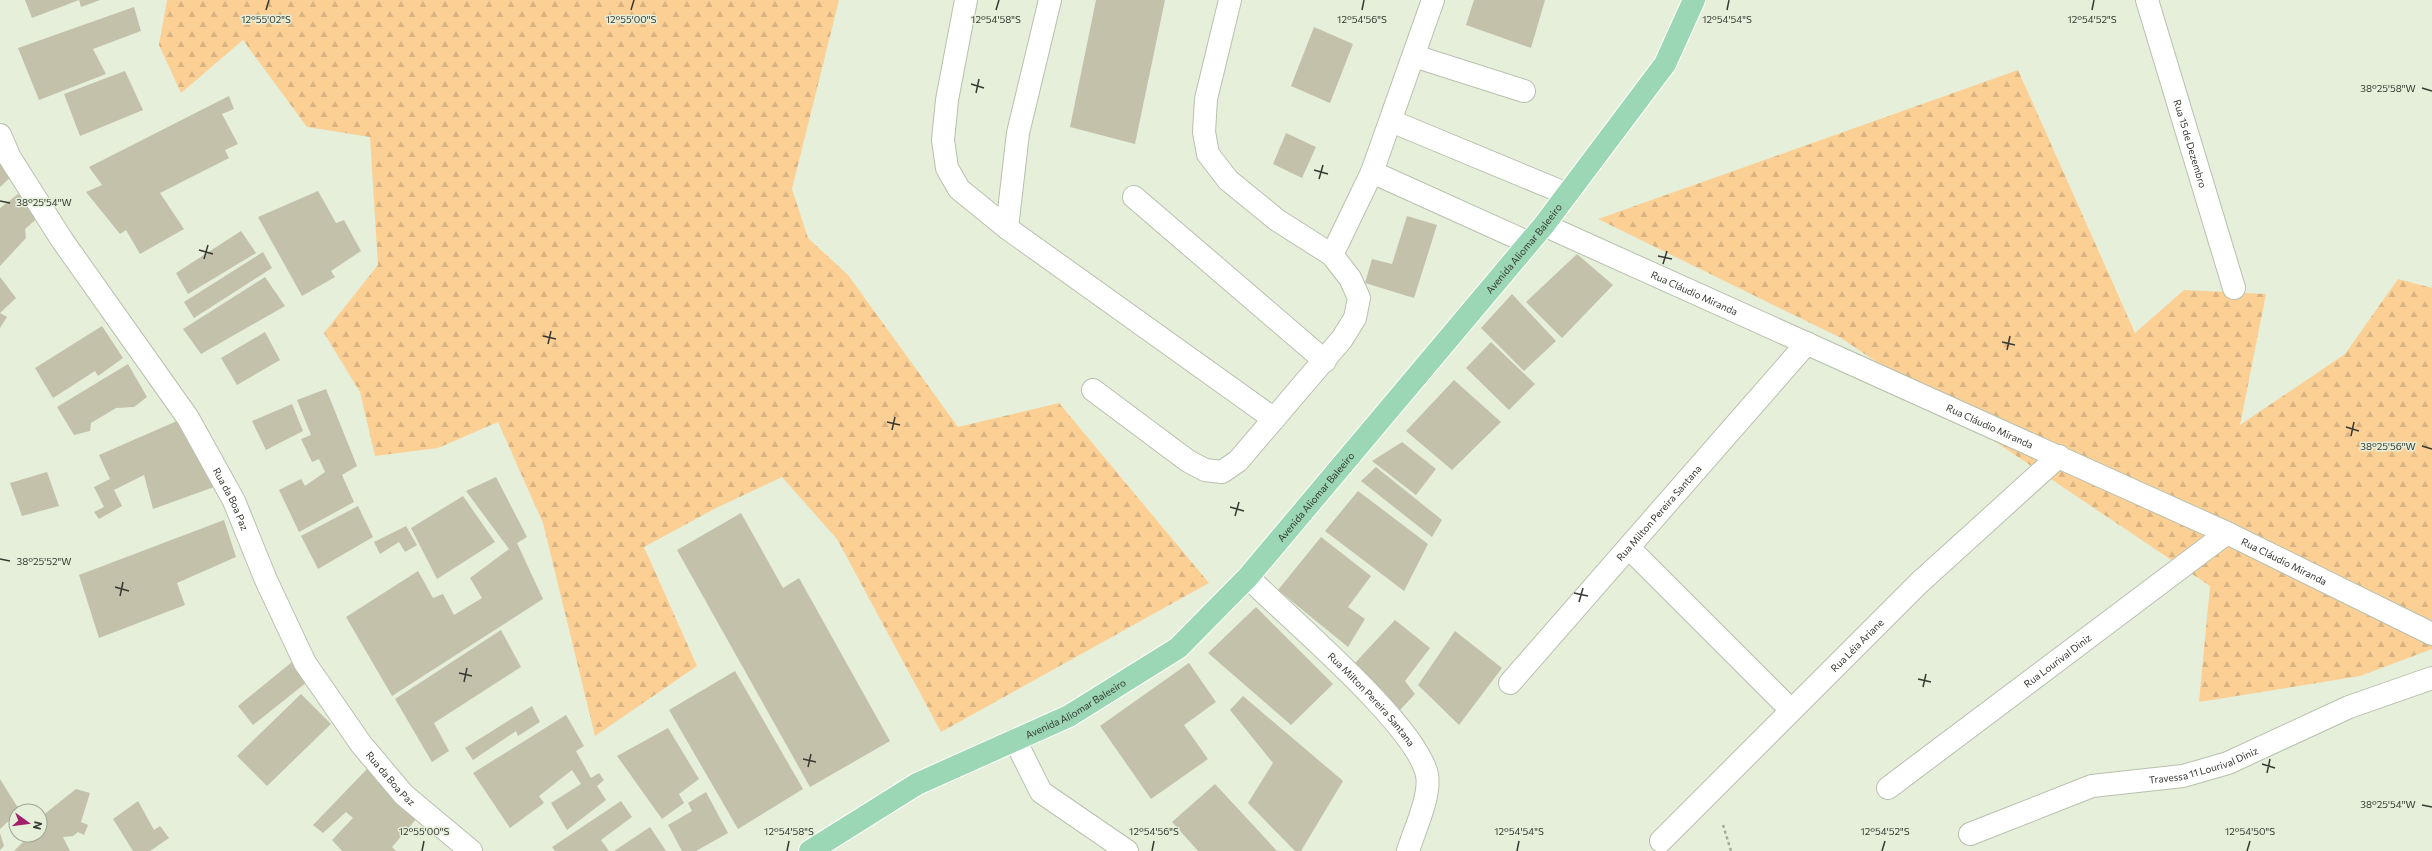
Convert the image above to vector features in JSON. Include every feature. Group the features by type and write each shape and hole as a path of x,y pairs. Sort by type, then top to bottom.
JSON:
{"main road":[{"name":"Avenida Aliomar Baleeiro","path":"810,851 917,784 1069,716 1178,648 1248,577 1544,225 1665,64 1694,0"}],"street":[{"path":"966,0 947,100 943,140 947,168 958,189 1007,228 1274,419"},
{"path":"1007,228 1018,133 1050,0"},
{"path":"1093,390 1188,461 1205,470 1222,472 1238,461 1325,360 1355,318 1359,298 1350,278 1332,255 1277,220 1228,180 1208,154 1204,132 1206,99 1230,0"},
{"path":"1332,255 1372,172 1433,0"},
{"name":"Rua 15 de Dezembro","path":"2147,0 2234,288"},
{"path":"1414,56 1524,91"},
{"path":"1391,121 1567,194"},
{"name":"Rua da Boa Paz","path":"0,135 10,158 62,240 188,418 234,501 266,580 305,662 361,744 404,795 471,851"},
{"path":"1372,172 1529,243"},
{"path":"1134,197 1325,360"},
{"name":"Rua Cláudio Miranda","path":"1544,225 2227,533 2432,634"},
{"name":"Rua Milton Pereira Santana","path":"1510,683 1630,549 1807,343"},
{"name":"Rua Léia Ariane","path":"1661,841 1919,583 2059,456"},
{"name":"Rua Lourival Diniz","path":"1888,788 2227,533"},
{"path":"1630,549 1791,710"},
{"name":"Rua Milton Pereira Santana","path":"1248,577 1356,681 1396,724 1423,760 1427,776 1426,793 1408,851"},
{"name":"Travessa 11 Lourival Diniz","path":"1970,834 2092,786 2183,776 2228,764 2349,707 2432,678"},
{"path":"1016,740 1041,792 1127,851"}],"green space":[{"path":"167,0 839,0 792,189 808,238 848,275 958,427 1059,403 1209,583 941,732 837,539 782,477 716,508 644,547 697,666 595,736 543,523 498,422 438,448 375,456 360,392 324,333 378,265 370,137 307,127 243,40 181,93 159,45"},
{"path":"2018,70 2135,333 2184,290 2266,294 2240,425 2345,354 2398,279 2432,288 2432,649 2360,676 2199,702 2210,586 1841,338 1598,219"}],"building":[{"path":"25,0 79,0 32,18"},
{"path":"79,0 100,0 81,7"},
{"path":"1096,0 1165,0 1135,144 1070,127"},
{"path":"1474,0 1545,0 1531,48 1466,25"},
{"path":"134,7 141,31 93,49 106,74 39,100 18,48"},
{"path":"1314,27 1353,44 1330,103 1291,86"},
{"path":"125,71 143,110 80,136 64,94"},
{"path":"229,96 234,109 222,114 238,144 225,150 229,158 160,193 184,229 140,254 126,230 120,234 86,192 102,185 89,167"},
{"path":"1286,133 1316,147 1302,178 1273,164"},
{"path":"0,159 14,174 0,187"},
{"path":"318,191 336,223 344,220 361,251 331,271 335,277 302,296 258,217"},
{"path":"18,194 40,216 25,229 26,238 0,266 0,208"},
{"path":"1407,216 1437,225 1414,298 1365,283 1372,259 1392,264"},
{"path":"241,231 256,253 188,294 176,273"},
{"path":"263,252 272,268 194,318 184,302"},
{"path":"1577,254 1613,285 1562,338 1526,302"},
{"path":"0,277 16,298 0,313"},
{"path":"265,277 285,306 201,354 183,329"},
{"path":"1512,294 1556,341 1524,371 1481,328"},
{"path":"0,313 7,317 0,328"},
{"path":"102,326 123,358 98,376 95,371 53,398 35,368"},
{"path":"265,332 280,360 237,385 221,358"},
{"path":"1491,342 1535,384 1509,410 1466,368"},
{"path":"128,364 147,397 134,407 116,408 91,423 90,431 74,435 57,407"},
{"path":"1454,380 1501,422 1452,470 1406,431"},
{"path":"326,389 357,466 342,475 354,502 299,532 279,490 301,479 305,486 325,472 319,459 312,462 301,439 311,435 297,400"},
{"path":"292,404 303,431 266,450 252,421"},
{"path":"177,421 217,486 153,509 144,475 114,490 122,506 99,519 94,512 104,507 94,487 110,479 99,455"},
{"path":"1402,442 1436,469 1416,495 1372,461"},
{"path":"1376,467 1442,520 1432,537 1361,481"},
{"path":"47,472 59,506 22,516 10,483"},
{"path":"496,477 527,537 517,543 543,599 392,696 346,617 418,571 433,598 443,594 454,615 482,598 470,578 509,549 466,491"},
{"path":"1358,491 1428,544 1404,591 1325,531"},
{"path":"463,496 495,542 437,579 411,528"},
{"path":"358,506 373,537 318,569 301,536"},
{"path":"741,513 783,588 799,578 890,741 810,787 677,550"},
{"path":"224,520 236,557 177,583 185,605 99,638 79,575"},
{"path":"406,526 417,545 405,552 399,542 380,554 374,542"},
{"path":"1321,537 1371,576 1348,607 1365,619 1348,647 1278,590"},
{"path":"1256,607 1333,684 1291,725 1208,653"},
{"path":"1395,620 1430,648 1405,681 1415,694 1400,710 1354,664"},
{"path":"501,630 521,667 434,723 449,751 432,762 395,699"},
{"path":"1455,631 1502,668 1459,725 1418,685"},
{"path":"292,662 307,682 253,725 238,706"},
{"path":"1189,663 1216,702 1184,725 1208,759 1151,799 1100,726"},
{"path":"735,671 803,789 738,829 669,710"},
{"path":"301,694 331,724 267,786 237,756"},
{"path":"1243,696 1343,781 1301,851 1295,851 1248,803 1273,763 1230,710"},
{"path":"532,706 540,722 518,736 516,731 473,760 465,748"},
{"path":"566,715 584,746 576,751 591,778 599,773 604,780 597,786 606,800 567,830 551,803 581,784 572,770 539,796 544,803 510,828 473,773"},
{"path":"668,728 699,779 679,794 684,803 662,819 617,756"},
{"path":"367,769 418,817 392,847 396,851 342,851 332,840 353,818 346,812 323,833 313,825"},
{"path":"0,779 15,803 8,803 8,822 0,829"},
{"path":"1215,784 1277,851 1198,851 1172,822"},
{"path":"76,789 90,793 81,822 88,825 84,835 78,832 73,836 63,837 70,851 14,851 22,843 48,843 48,811"},
{"path":"706,792 728,833 696,851 682,851 668,825 692,811 688,803"},
{"path":"138,801 154,830 160,826 169,838 150,851 133,851 113,819"},
{"path":"621,801 632,817 601,840 609,851 555,851 552,847"},
{"path":"650,827 666,851 614,851"},
{"path":"0,833 4,846 0,850"}]}
